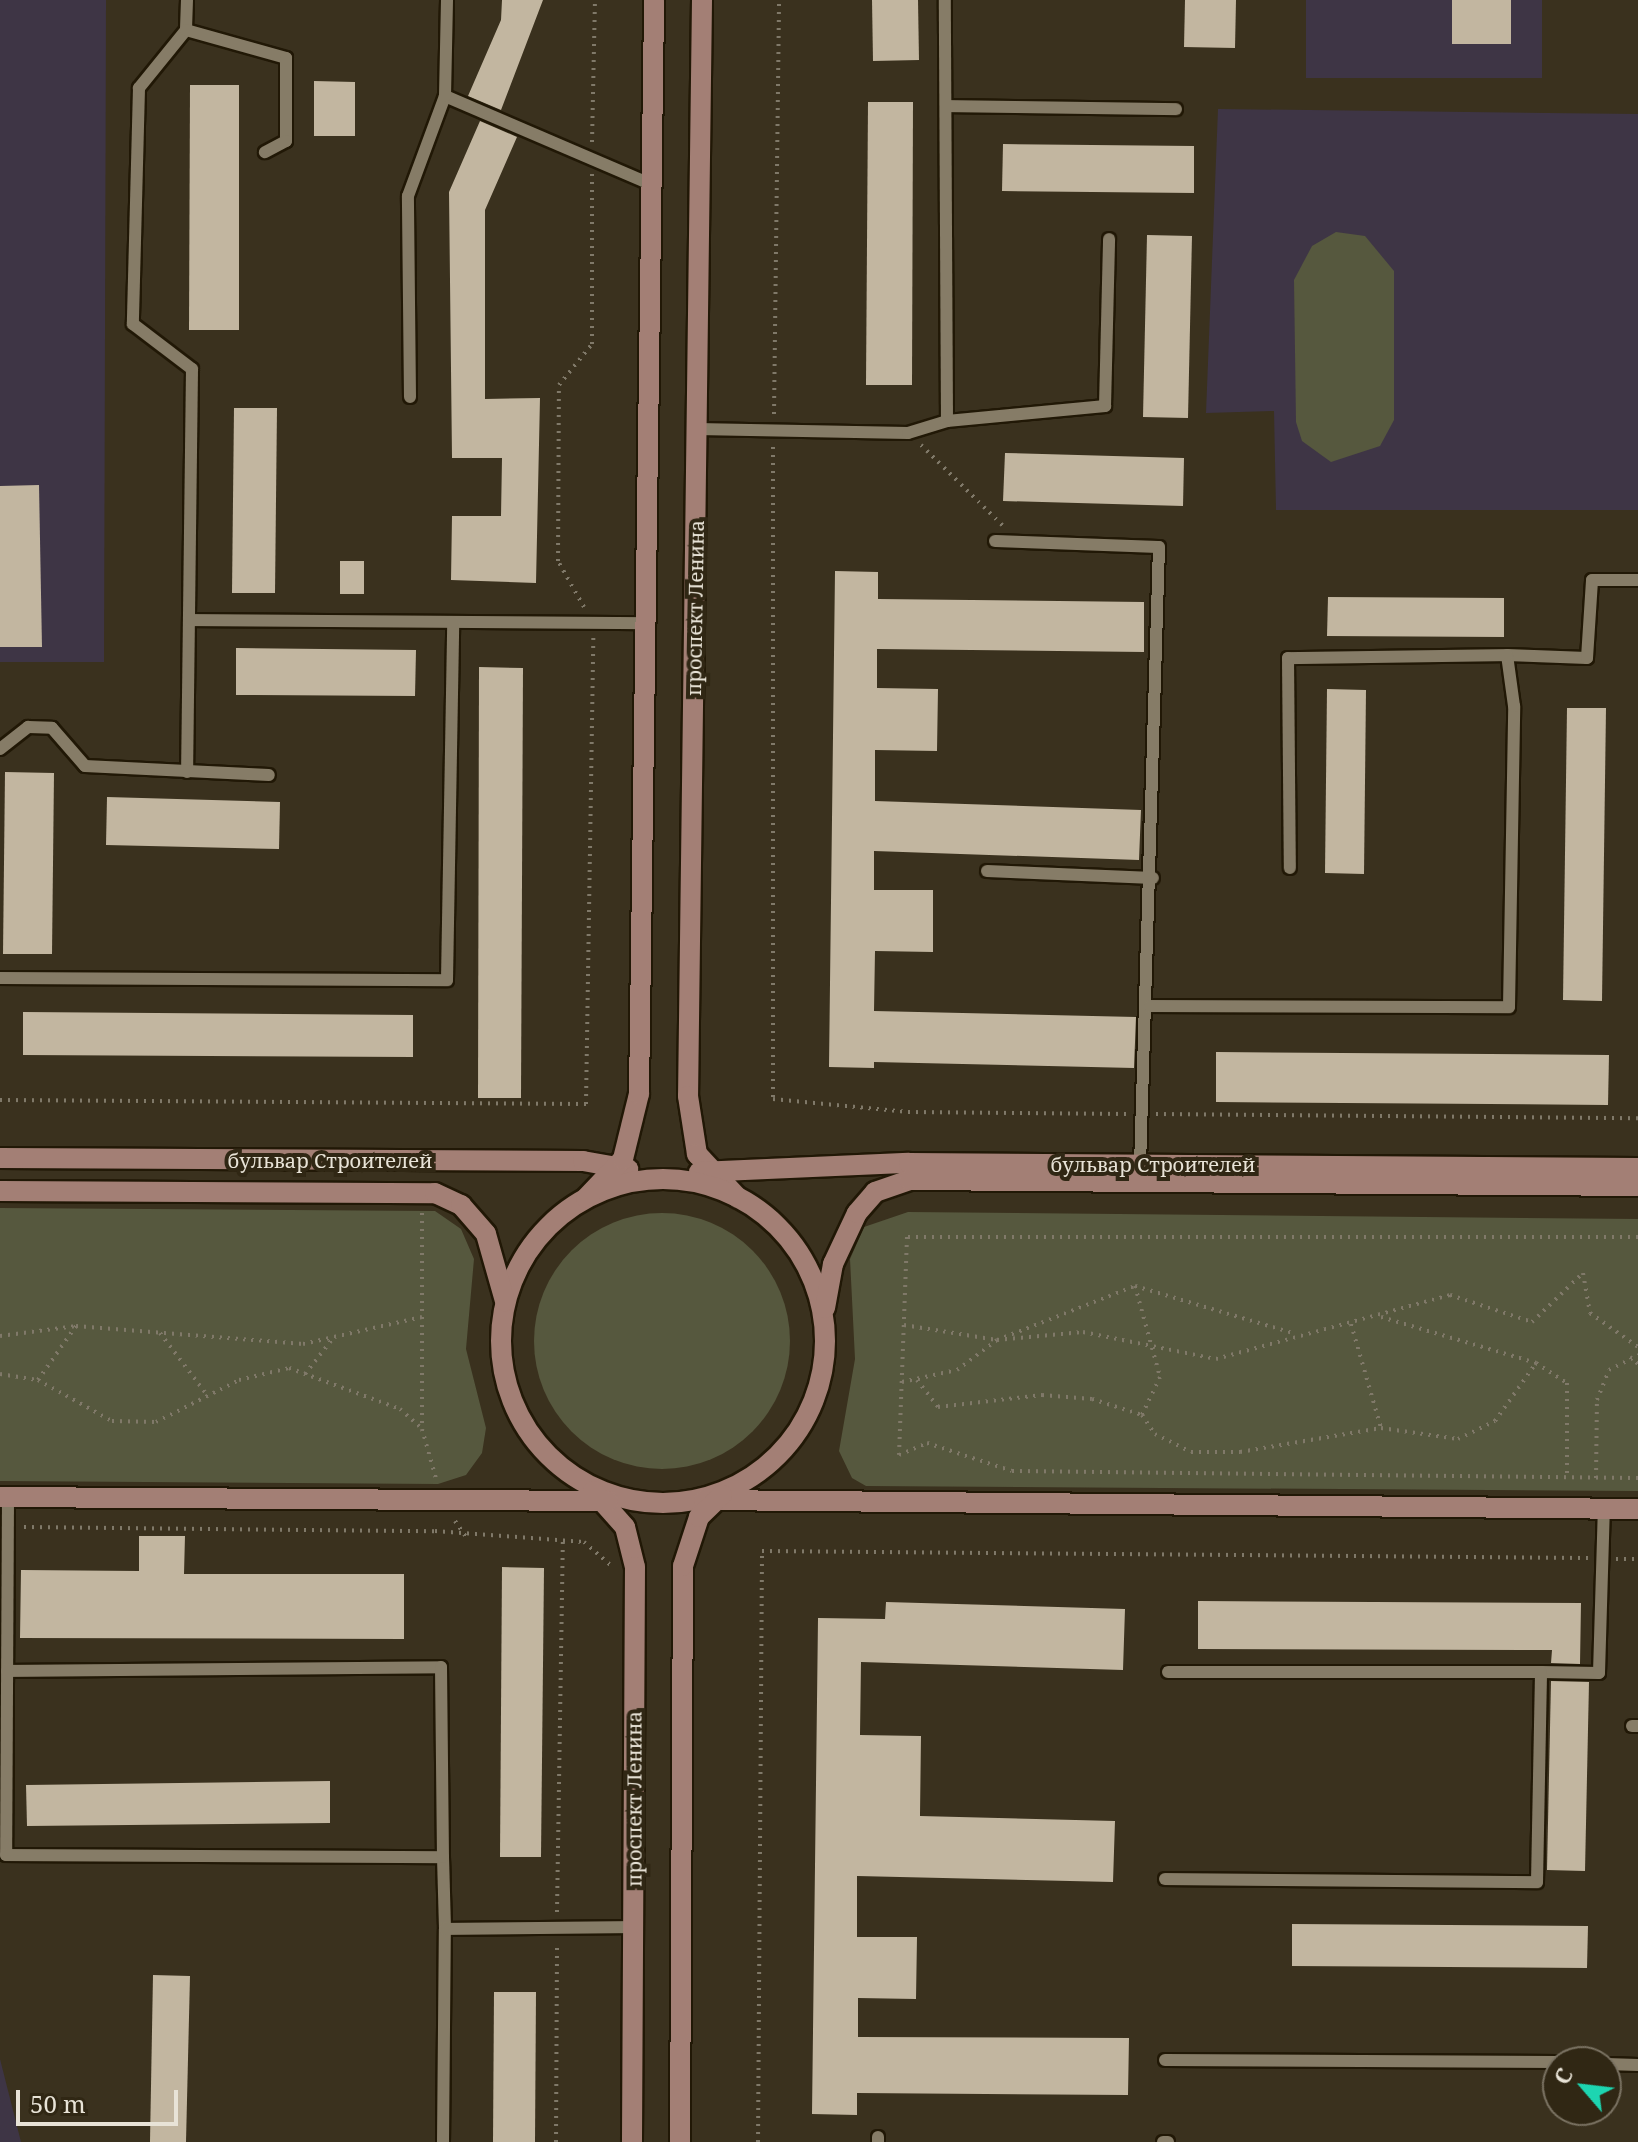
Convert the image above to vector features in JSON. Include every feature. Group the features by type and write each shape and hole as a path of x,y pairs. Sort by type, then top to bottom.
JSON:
{"main road":[{"path":"505,1301 545,1230 586,1198 618,1166 633,1137 639,1094 654,0"},
{"name":"проспект Ленина","path":"702,0 688,1096 690,1134 707,1169 790,1240 823,1316"},
{"name":"бульвар Строителей","path":"0,1158 618,1166 664,1179 707,1169 1140,1164 1638,1168"},
{"path":"586,1198 664,1179 738,1198"},
{"name":"бульвар Строителей","path":"823,1316 833,1264 857,1213 875,1192 909,1180 1638,1186"},
{"name":"бульвар Строителей","path":"0,1191 435,1193 461,1205 486,1234 505,1301"},
{"name":"проспект Ленина","path":"505,1301 499,1351 513,1403 537,1444 606,1501 625,1527 635,1567 632,2142"},
{"path":"680,2142 683,1566 690,1536 713,1501 783,1451 812,1403 823,1316"},
{"path":"577,1478 639,1500"},
{"path":"688,1499 738,1484"},
{"path":"4,1497 688,1499 1638,1509"}],"lane":[{"path":"187,0 186,30 139,88 133,324 192,369 187,772"},
{"path":"410,397 408,196 445,96 447,0"},
{"path":"945,0 947,421"},
{"path":"186,30 286,58 286,141 265,152"},
{"path":"445,96 650,184"},
{"path":"947,106 1176,109"},
{"path":"697,429 908,433 947,421 1105,406 1109,239"},
{"path":"995,541 1159,547 1150,1006 1140,1164"},
{"path":"1290,868 1288,658 1507,655 1587,658 1592,580 1638,580"},
{"path":"189,620 647,623"},
{"path":"0,978 447,980 453,622"},
{"path":"1150,1006 1509,1007 1514,706 1507,655"},
{"path":"0,749 28,727 52,728 85,766 269,775"},
{"path":"987,871 1153,878"},
{"path":"4,1497 8,1527 7,1671 3,1718 6,1855 443,1857"},
{"path":"1168,1672 1599,1673 1604,1509"},
{"path":"7,1671 441,1667 445,1929 443,2142"},
{"path":"1165,1879 1537,1882 1541,1672"},
{"path":"445,1929 633,1927"},
{"path":"1165,2060 1542,2062"}],"path":[{"path":"0,1100 586,1104 593,623 558,561 559,385 592,344 591,159 595,0"},
{"path":"779,0 773,431 773,1099 908,1112 1638,1118"},
{"path":"908,433 1019,542"},
{"path":"422,1208 422,1429 438,1484"},
{"path":"1638,1237 907,1237 899,1455 927,1443 1012,1471 1638,1478"},
{"path":"904,1325 997,1340 1111,1333 1216,1359 1296,1333 1351,1324 1450,1295 1532,1322 1583,1273 1590,1313 1638,1347"},
{"path":"902,1382 957,1370 997,1340 1135,1286 1296,1333"},
{"path":"1135,1286 1154,1346 1160,1377 1142,1415"},
{"path":"1379,1316 1536,1363 1567,1383 1567,1478"},
{"path":"0,1336 76,1326 303,1344 422,1317"},
{"path":"1351,1324 1381,1428"},
{"path":"38,1380 76,1326"},
{"path":"160,1333 207,1395"},
{"path":"305,1374 335,1335"},
{"path":"1596,1478 1597,1400 1609,1370 1638,1355"},
{"path":"1630,1357 1638,1364"},
{"path":"916,1379 938,1407 1055,1396 1142,1415 1155,1434 1191,1452 1240,1452 1381,1428 1458,1439 1495,1421 1536,1363"},
{"path":"0,1374 38,1380 112,1421 156,1422 207,1395 289,1368 400,1409 422,1429"},
{"path":"1586,1478 1586,1491"},
{"path":"450,1514 467,1539"},
{"path":"8,1527 435,1531 467,1539 584,1542 614,1568"},
{"path":"556,2142 563,1542"},
{"path":"758,2142 762,1551 1638,1559"}],"shaded area":[{"path":"0,0 106,0 104,662 0,662"},
{"path":"1306,0 1542,0 1542,78 1306,78"},
{"path":"1218,109 1638,114 1638,510 1276,510 1274,411 1206,413"},
{"path":"0,2059 21,2142 0,2142"}],"green space":[{"path":"1336,232 1365,236 1394,271 1394,420 1380,446 1331,462 1302,441 1296,422 1294,280 1312,246"},
{"path":"0,1208 435,1211 461,1229 474,1259 466,1349 486,1428 482,1453 466,1475 438,1484 0,1481"},
{"path":"908,1212 1638,1219 1638,1491 866,1486 852,1478 839,1451 855,1359 850,1259 864,1227"},
{"path":"662,1213 699,1218 722,1228 753,1250 775,1281 785,1304 790,1341 785,1378 775,1401 753,1432 722,1454 699,1464 662,1469 625,1464 602,1454 571,1432 549,1401 539,1378 534,1341 539,1304 549,1281 571,1250 602,1228 625,1218"}],"building":[{"path":"502,0 543,0 501,110 468,96 501,20"},
{"path":"872,0 918,0 919,60 873,61"},
{"path":"1185,0 1236,0 1235,48 1184,47"},
{"path":"1452,0 1511,0 1511,44 1452,44"},
{"path":"314,81 355,82 355,136 314,136"},
{"path":"190,85 239,85 239,330 189,330"},
{"path":"868,102 913,102 912,385 866,385"},
{"path":"480,121 517,137 485,210 485,399 540,398 536,583 451,580 452,516 501,516 502,458 452,458 449,192"},
{"path":"1003,144 1194,146 1194,193 1002,191"},
{"path":"1147,235 1192,236 1188,418 1143,417"},
{"path":"234,408 277,408 275,593 232,593"},
{"path":"1005,453 1184,458 1183,506 1003,501"},
{"path":"39,485 42,647 0,647 0,486"},
{"path":"340,561 364,561 364,594 340,594"},
{"path":"835,571 878,572 878,599 1144,602 1144,652 877,649 877,688 938,689 937,751 875,750 875,801 1141,810 1139,860 874,851 874,890 933,890 933,952 875,951 874,1011 1136,1017 1134,1068 874,1062 874,1068 829,1067"},
{"path":"1328,597 1504,598 1504,637 1327,636"},
{"path":"236,648 416,650 415,696 236,695"},
{"path":"479,667 523,668 521,1098 478,1098"},
{"path":"1327,689 1366,690 1364,874 1325,873"},
{"path":"1567,708 1606,708 1602,1001 1563,1000"},
{"path":"5,772 54,773 52,954 3,954"},
{"path":"107,797 280,802 279,849 106,845"},
{"path":"23,1012 413,1015 413,1057 23,1055"},
{"path":"1216,1052 1609,1055 1608,1105 1216,1102"},
{"path":"139,1536 185,1536 184,1574 404,1574 404,1639 20,1638 21,1570 139,1571"},
{"path":"502,1567 544,1568 541,1857 500,1857"},
{"path":"1198,1601 1581,1603 1580,1664 1551,1663 1552,1650 1198,1649"},
{"path":"886,1602 1125,1609 1123,1670 861,1662 860,1735 921,1736 920,1816 1115,1821 1113,1882 857,1876 857,1937 917,1937 916,1999 858,1998 858,2037 1129,2038 1128,2095 857,2093 857,2115 812,2114 818,1618 885,1619"},
{"path":"1551,1681 1589,1682 1585,1871 1547,1870"},
{"path":"330,1781 330,1823 27,1826 26,1785"},
{"path":"1292,1924 1588,1926 1587,1968 1292,1966"},
{"path":"153,1975 190,1976 186,2142 150,2142"},
{"path":"494,1992 536,1992 535,2142 493,2142"}]}
